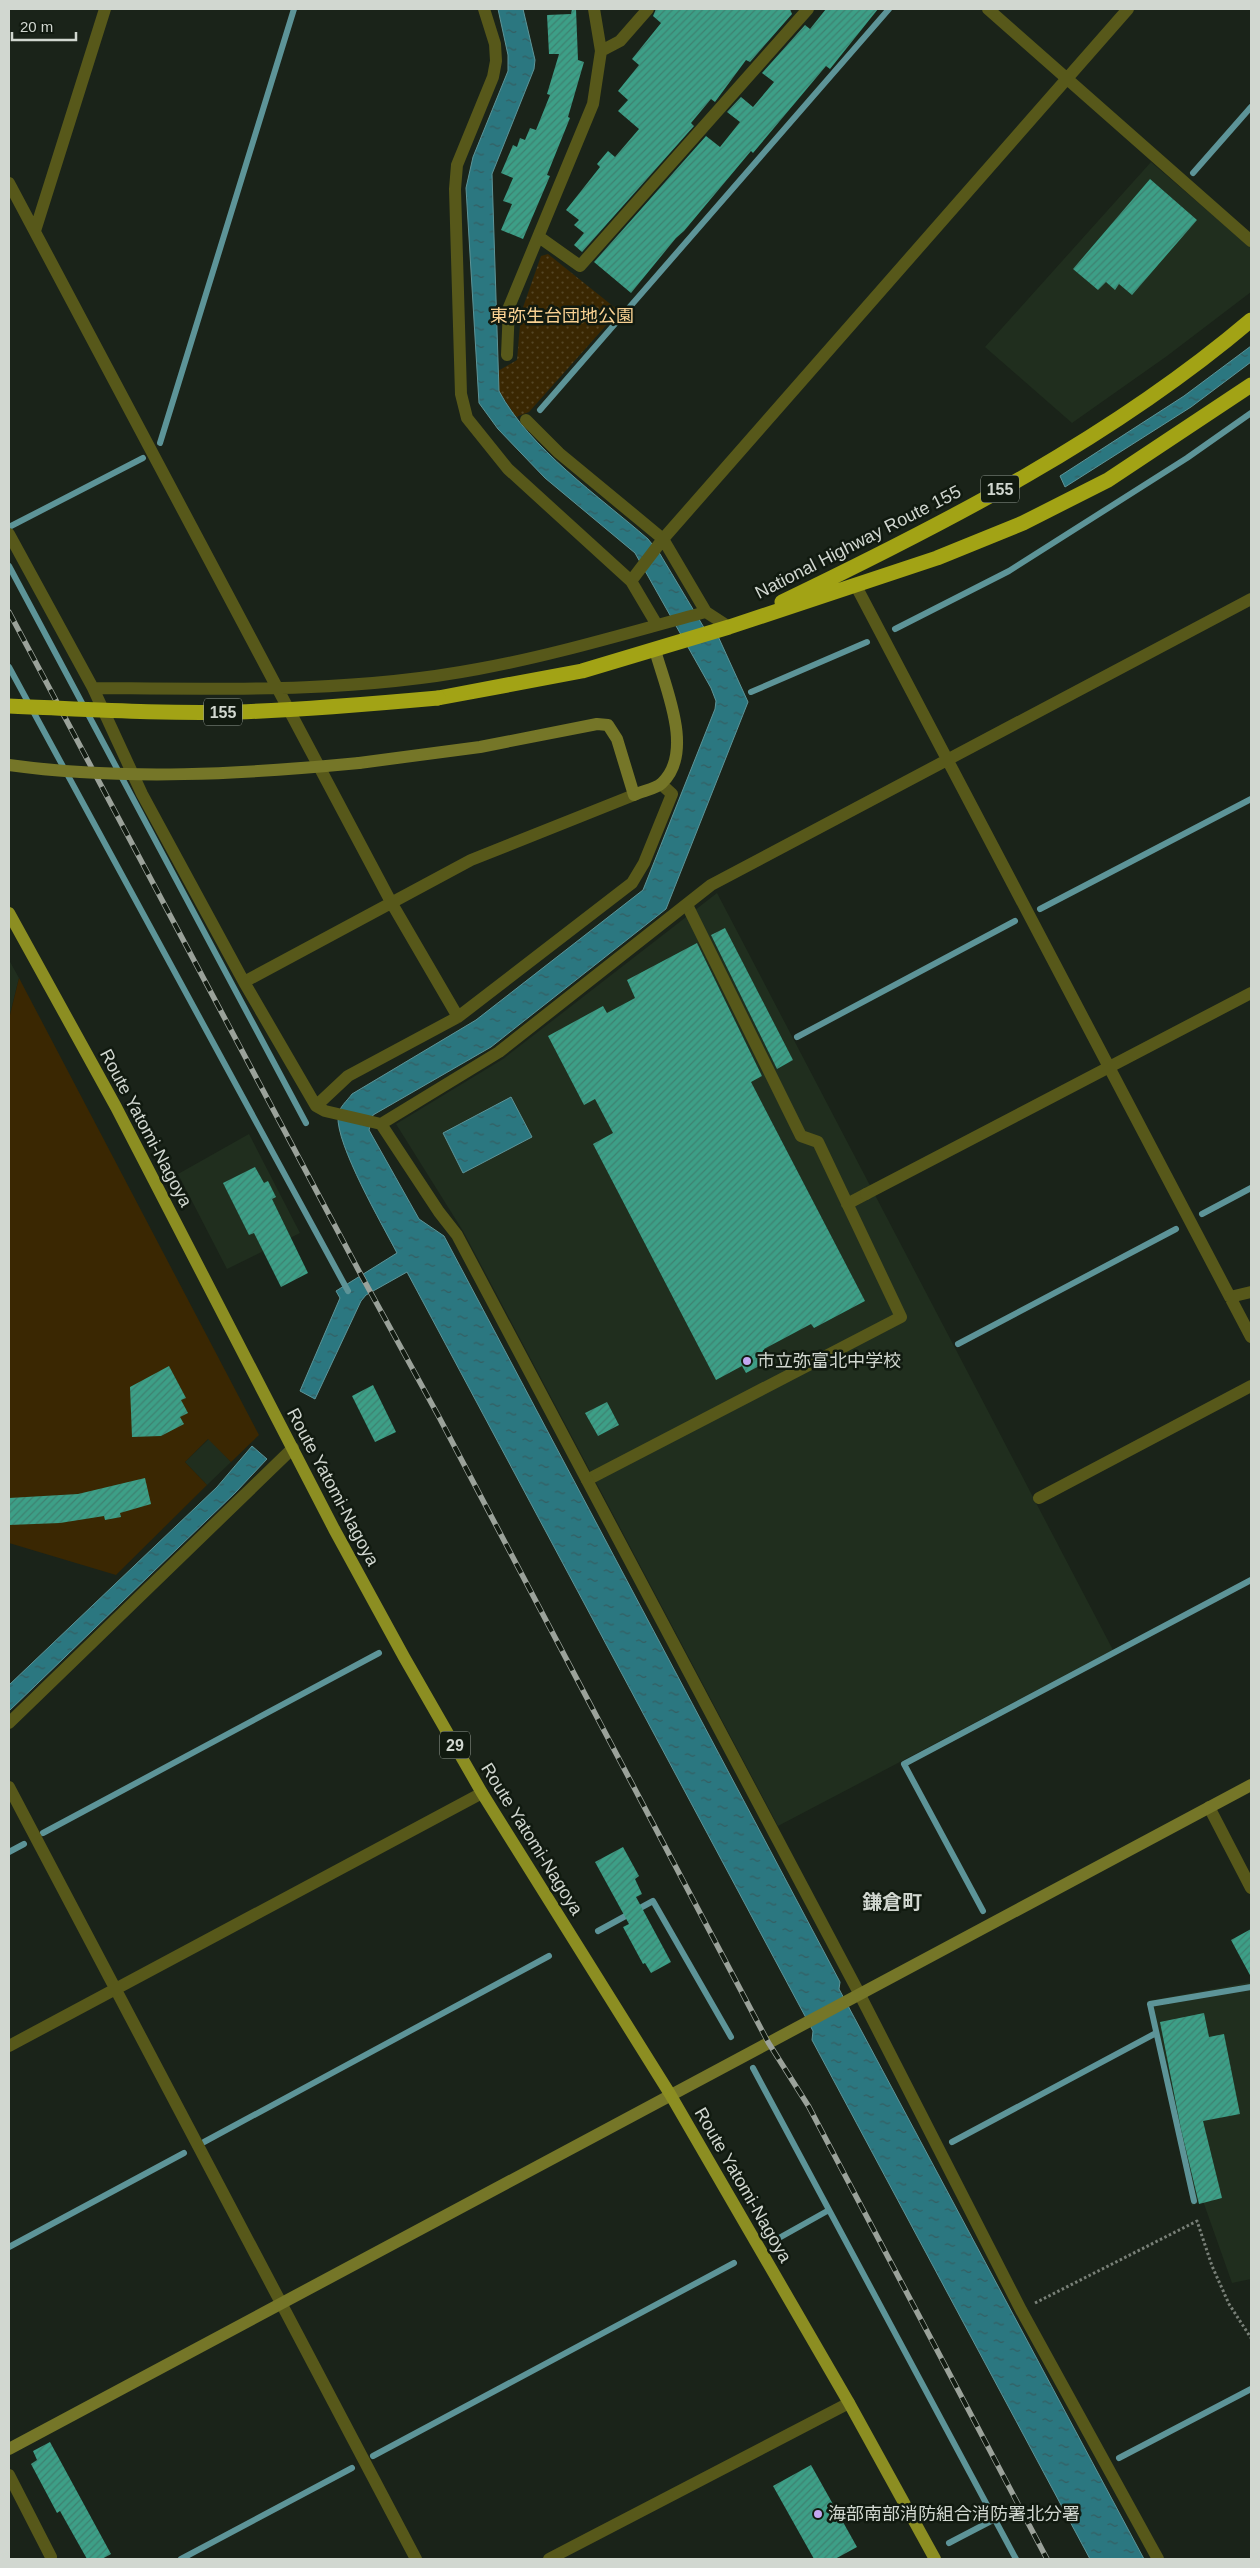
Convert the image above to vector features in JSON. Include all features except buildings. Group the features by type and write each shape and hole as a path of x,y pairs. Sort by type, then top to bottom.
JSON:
{"highway":[{"name":"National Highway Route 155","path":"722,629 917,536 1101,431 1218,348 1251,320"},
{"name":"National Highway Route 155","path":"9,706 147,712 236,712 320,708 438,698 582,670 655,650 856,586 937,558 1023,523 1108,480 1251,385"}],"main road":[{"name":"Route Yatomi-Nagoya","path":"9,913 116,1107 400,1649 482,1793 670,2094 849,2403 934,2559"}],"street":[{"path":"35,231 105,9"},
{"path":"484,9 495,44 496,60 493,77 457,165 455,189 460,394 467,418 508,469 631,581 657,625"},
{"path":"507,355 509,307 592,104 601,51 594,9"},
{"path":"601,51 620,41 648,9"},
{"path":"539,236 580,266 808,9"},
{"path":"988,9 1251,241"},
{"path":"631,581 663,540 1128,9"},
{"path":"9,183 280,689 391,902 458,1017"},
{"path":"526,420 559,453 663,540 706,612 722,629"},
{"path":"9,534 93,688 142,794 244,982 316,1106 331,1112 379,1124 457,1236 859,1993 1021,2310 1158,2559"},
{"path":"856,586 1251,1338"},
{"path":"379,1124 499,1052 711,885 1251,599"},
{"path":"93,688 280,689 346,685 477,669 545,655 706,612"},
{"path":"244,982 471,860 661,784 673,769 678,754 677,732 655,650"},
{"path":"9,765 43,770 154,775 257,773 359,763 480,747 597,724 608,725 617,739 634,795"},
{"path":"316,1106 348,1076 458,1017 632,882 644,863 672,794 661,784"},
{"path":"587,1480 901,1317 818,1142 801,1136 686,905"},
{"path":"847,1204 1251,993"},
{"path":"1230,1297 1251,1292"},
{"path":"1039,1498 1251,1386"},
{"path":"9,1723 293,1448"},
{"path":"9,2449 1251,1785"},
{"path":"9,1788 416,2559"},
{"path":"9,2046 482,1793"},
{"path":"1209,1807 1251,1888"},
{"path":"549,2559 849,2403"},
{"path":"9,2475 51,2557"}],"path":[{"path":"1021,2310 1197,2221 1212,2266 1229,2304 1251,2338"}],"shaded area":[{"path":"1151,162 1251,248 1251,292 1167,356 1072,423 985,347"},
{"name":"市立弥富北中学校","path":"717,893 1113,1650 778,1826 463,1231 396,1124 503,1059"},
{"path":"9,960 19,978 9,1018"},
{"path":"249,1134 300,1233 227,1269 178,1174"},
{"path":"209,1439 231,1462 207,1485 185,1462"},
{"path":"1251,1982 1251,2279 1232,2283 1203,2201 1192,2206 1147,2001"}],"green space":[{"name":"東弥生台団地公園","path":"548,254 619,311 529,412 516,417 499,391 498,371 517,360 521,313 541,256"},
{"path":"19,978 259,1435 231,1462 208,1439 185,1462 207,1485 116,1575 9,1543 9,1019"}],"water":[{"path":"498,9 523,9 535,60 534,69 492,174 499,391 512,412 547,452 648,539 660,554 709,636 717,634 748,702 666,909 491,1047 373,1115 369,1130 419,1219 444,1236 840,1982 839,1989 1144,2559 1090,2559 812,2040 813,2031 407,1272 366,1295 361,1301 315,1399 300,1391 340,1298 336,1291 397,1253 361,1184 344,1146 339,1129 338,1116 342,1107 352,1094 476,1020 643,890 715,709 716,701 711,688 635,553 545,478 498,429 479,403 466,188 473,157 508,71 508,55"},
{"path":"1251,346 1251,362 1191,407 1065,487 1060,476 1184,396"},
{"path":"511,1097 532,1137 463,1173 443,1133"},
{"path":"252,1446 267,1459 236,1492 9,1711 9,1685 217,1487"}],"waterway":[{"path":"160,443 294,9"},
{"path":"540,410 889,9"},
{"path":"1193,173 1251,107"},
{"path":"895,629 1009,571 1187,458 1251,413"},
{"path":"11,526 143,458"},
{"path":"9,566 306,1123"},
{"path":"751,692 867,642"},
{"path":"9,667 348,1291"},
{"path":"1040,909 1251,799"},
{"path":"797,1037 1015,921"},
{"path":"1202,1214 1251,1188"},
{"path":"958,1344 1176,1229"},
{"path":"983,1911 904,1764 1251,1580"},
{"path":"43,1833 379,1653"},
{"path":"9,1852 24,1844"},
{"path":"598,1931 653,1901 731,2037"},
{"path":"204,2142 549,1956"},
{"path":"1194,2201 1150,2004 1251,1987"},
{"path":"952,2142 1156,2033"},
{"path":"753,2068 1016,2559"},
{"path":"9,2247 184,2153"},
{"path":"779,2238 829,2210"},
{"path":"373,2456 734,2263"},
{"path":"1119,2458 1251,2389"},
{"path":"181,2559 352,2468"},
{"path":"949,2543 995,2519"}],"railway":[{"path":"9,612 360,1273 439,1417 768,2042 809,2107 1047,2559"}],"place":[{"name":"市立弥富北中学校","path":"747,1361"},
{"name":"海部南部消防組合消防署北分署","path":"818,2514"}],"district":[{"name":"鎌倉町","path":"892,1902"}]}
